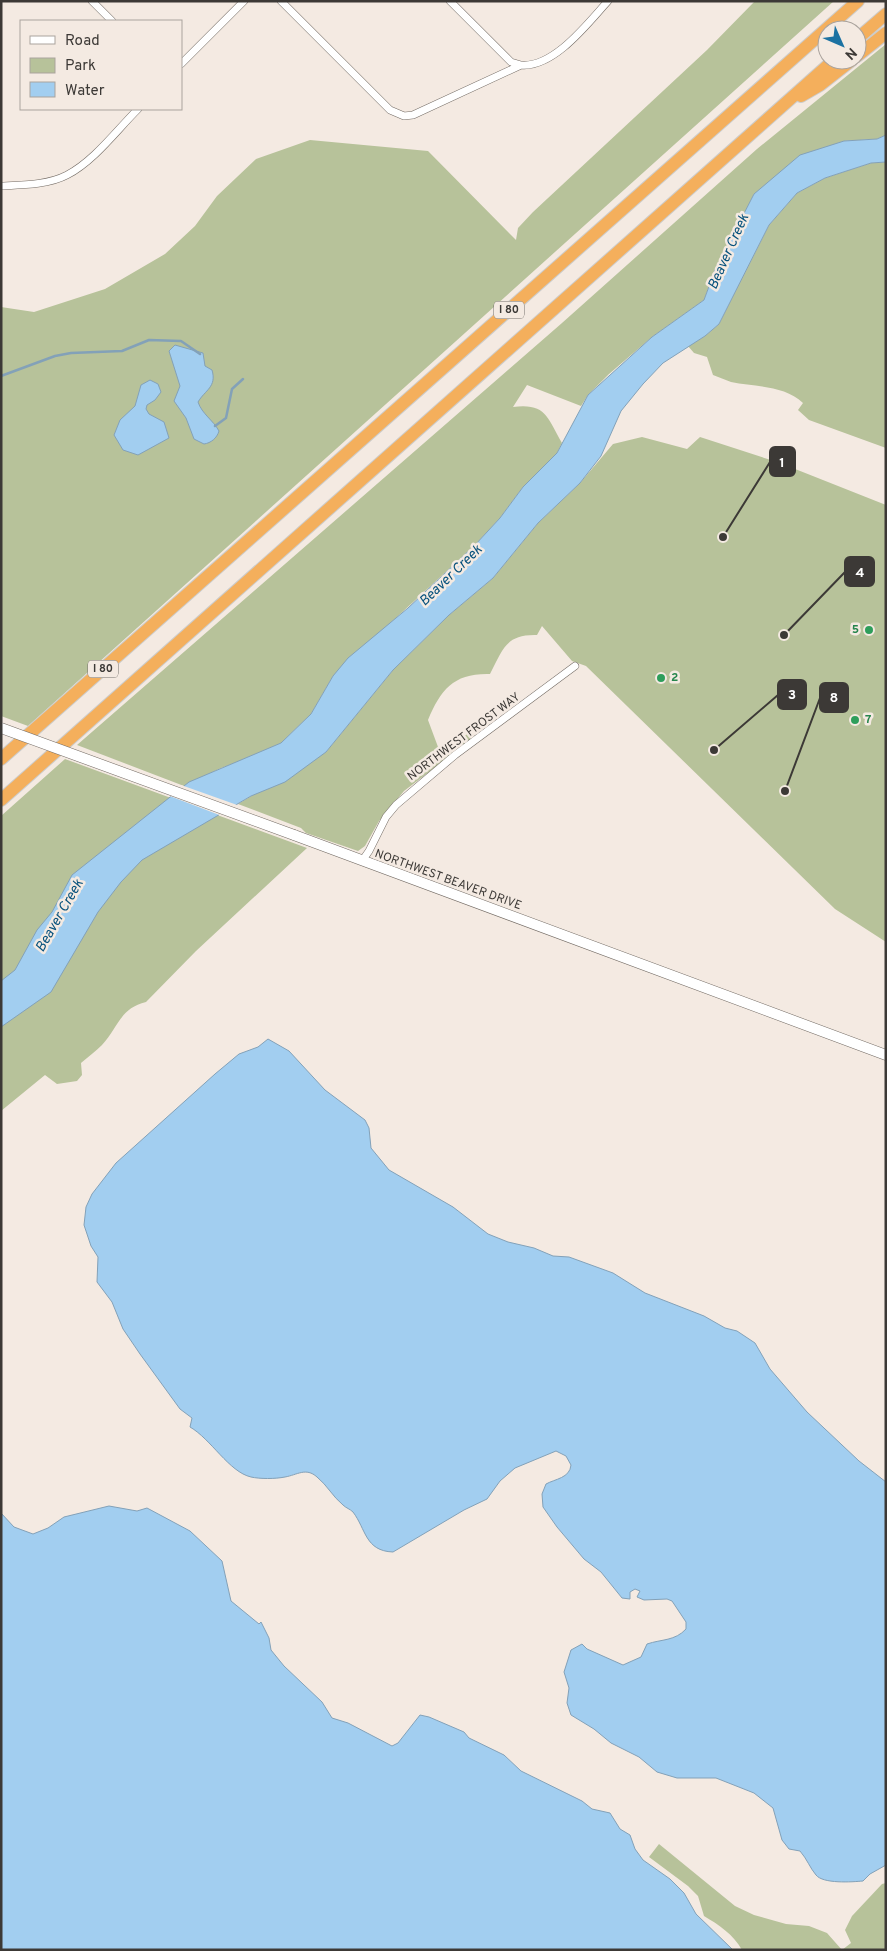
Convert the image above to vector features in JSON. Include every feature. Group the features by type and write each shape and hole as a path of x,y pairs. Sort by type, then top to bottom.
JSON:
{"highway":[{"path":"812,40 851,1"},
{"name":"I 80","path":"1,759 858,1"},
{"path":"867,31 886,14"},
{"path":"867,48 886,33"},
{"name":"I 80","path":"1,800 823,70"},
{"path":"783,105 820,85 839,70"}],"main road":[{"name":"NORTHWEST BEAVER DRIVE","path":"1,728 886,1055"}],"street":[{"path":"92,1 111,20"},
{"path":"182,63 244,1"},
{"path":"281,1 390,110 404,116 420,112 521,65 536,63 550,57 566,45 608,1"},
{"path":"450,1 511,62 521,65"},
{"path":"1,186 45,182 67,175 85,163 137,110"},
{"name":"NORTHWEST FROST WAY","path":"362,861 370,851 386,817 396,805 455,755 575,666"}],"green space":[{"path":"755,1 834,1 28,726 1,716 1,307 34,312 105,289 165,254 195,226 217,196 256,159 310,140 428,151 516,240 518,228 533,212 707,50"},
{"path":"886,44 886,135 877,139 844,141 754,194 715,270 704,300 652,337 609,374 588,395 581,406 527,385 513,407 532,407 539,410 549,419 562,443 557,453 523,487 500,518 475,545 333,676 311,714 281,743 184,786 77,745 562,323 757,149 854,70 867,70 867,59"},
{"path":"886,162 886,448 809,420 798,410 803,403 787,393 731,382 713,375 707,357 694,353 688,346 705,336 719,324 769,225 797,193 825,178 871,163"},
{"path":"642,437 687,449 700,437 780,463 886,505 886,942 835,909 586,666 572,661 542,626 537,635 527,635 512,640 502,650 490,674 467,676 450,685 444,692 428,720 441,755 471,731 475,737 404,791 379,821 365,846 358,851 306,833 301,828 238,804 326,752 393,670 449,615 493,578 538,523 580,483 613,444"},
{"path":"65,759 307,848 196,951 146,1002 130,1009 120,1019 102,1045 81,1063 82,1075 77,1081 57,1084 45,1075 1,1111 1,816"},
{"path":"659,1844 735,1906 754,1915 786,1924 809,1926 827,1933 842,1950 742,1950 720,1926 704,1916 698,1896 688,1886 649,1857"},
{"path":"886,1883 886,1950 842,1950 851,1943 845,1930 852,1916 882,1884"}],"water":[{"name":"Beaver Creek","path":"886,135 886,162 871,163 825,178 797,193 769,225 719,324 705,336 663,363 643,384 621,411 601,456 580,483 538,523 493,578 449,615 393,670 326,752 285,782 251,796 142,860 121,882 98,912 51,992 1,1027 1,981 15,970 37,930 52,912 72,875 189,782 281,743 311,714 333,676 348,658 408,608 475,545 500,518 523,487 557,453 588,395 652,337 704,300 715,270 754,194 800,155 844,141 877,139"},
{"path":"175,345 203,353 205,366 212,370 212,384 198,402 219,431 215,438 204,444 194,439 186,418 174,401 180,386 169,351"},
{"path":"150,380 158,384 161,392 155,400 147,405 146,409 149,414 164,422 169,438 138,455 123,450 114,435 120,420 135,406 141,385"},
{"path":"268,1039 289,1051 325,1090 365,1120 369,1128 371,1148 389,1170 453,1207 488,1234 553,1256 569,1257 613,1273 645,1293 704,1316 725,1328 737,1331 755,1343 770,1369 807,1412 859,1461 886,1482 886,1865 870,1874 863,1881 838,1882 820,1878 800,1851 789,1849 782,1840 773,1808 754,1793 716,1778 677,1778 657,1772 639,1757 611,1743 594,1729 571,1715 567,1703 569,1688 564,1672 571,1650 582,1644 587,1649 623,1665 641,1657 647,1644 673,1638 682,1633 686,1629 686,1622 672,1601 667,1599 644,1600 637,1597 640,1591 635,1589 630,1592 630,1599 622,1598 601,1572 584,1559 557,1527 543,1507 542,1494 546,1484 562,1478 568,1473 571,1465 566,1456 556,1451 515,1468 500,1481 487,1499 464,1510 393,1552 384,1551 371,1543 353,1512 339,1502 313,1474 301,1472 285,1477 259,1478 243,1474 235,1469 198,1432 190,1427 192,1418 180,1409 140,1354 123,1329 112,1302 97,1282 98,1257 91,1246 84,1225 86,1207 92,1194 116,1163 239,1054 258,1047"},
{"path":"109,1506 137,1511 147,1508 190,1531 222,1561 231,1601 259,1624 261,1622 269,1638 271,1650 284,1666 322,1702 332,1718 348,1723 392,1746 398,1743 420,1715 429,1717 464,1732 469,1738 504,1755 521,1771 582,1801 592,1809 610,1813 620,1829 630,1835 635,1849 643,1860 670,1879 684,1893 696,1914 733,1950 1,1950 1,1513 14,1527 33,1534 48,1528 64,1517"}],"pier":[{"path":"181,785 240,806 222,816 167,795"}],"waterway":[{"path":"1,376 55,356 71,353 122,351 149,340 181,341 200,354"},
{"path":"215,426 226,418 232,389 243,379"}],"place":[{"name":"1","path":"723,537"},
{"name":"5","path":"869,630"},
{"name":"4","path":"784,635"},
{"name":"2","path":"661,678"},
{"name":"7","path":"855,720"},
{"name":"3","path":"714,750"},
{"name":"8","path":"785,791"}]}
